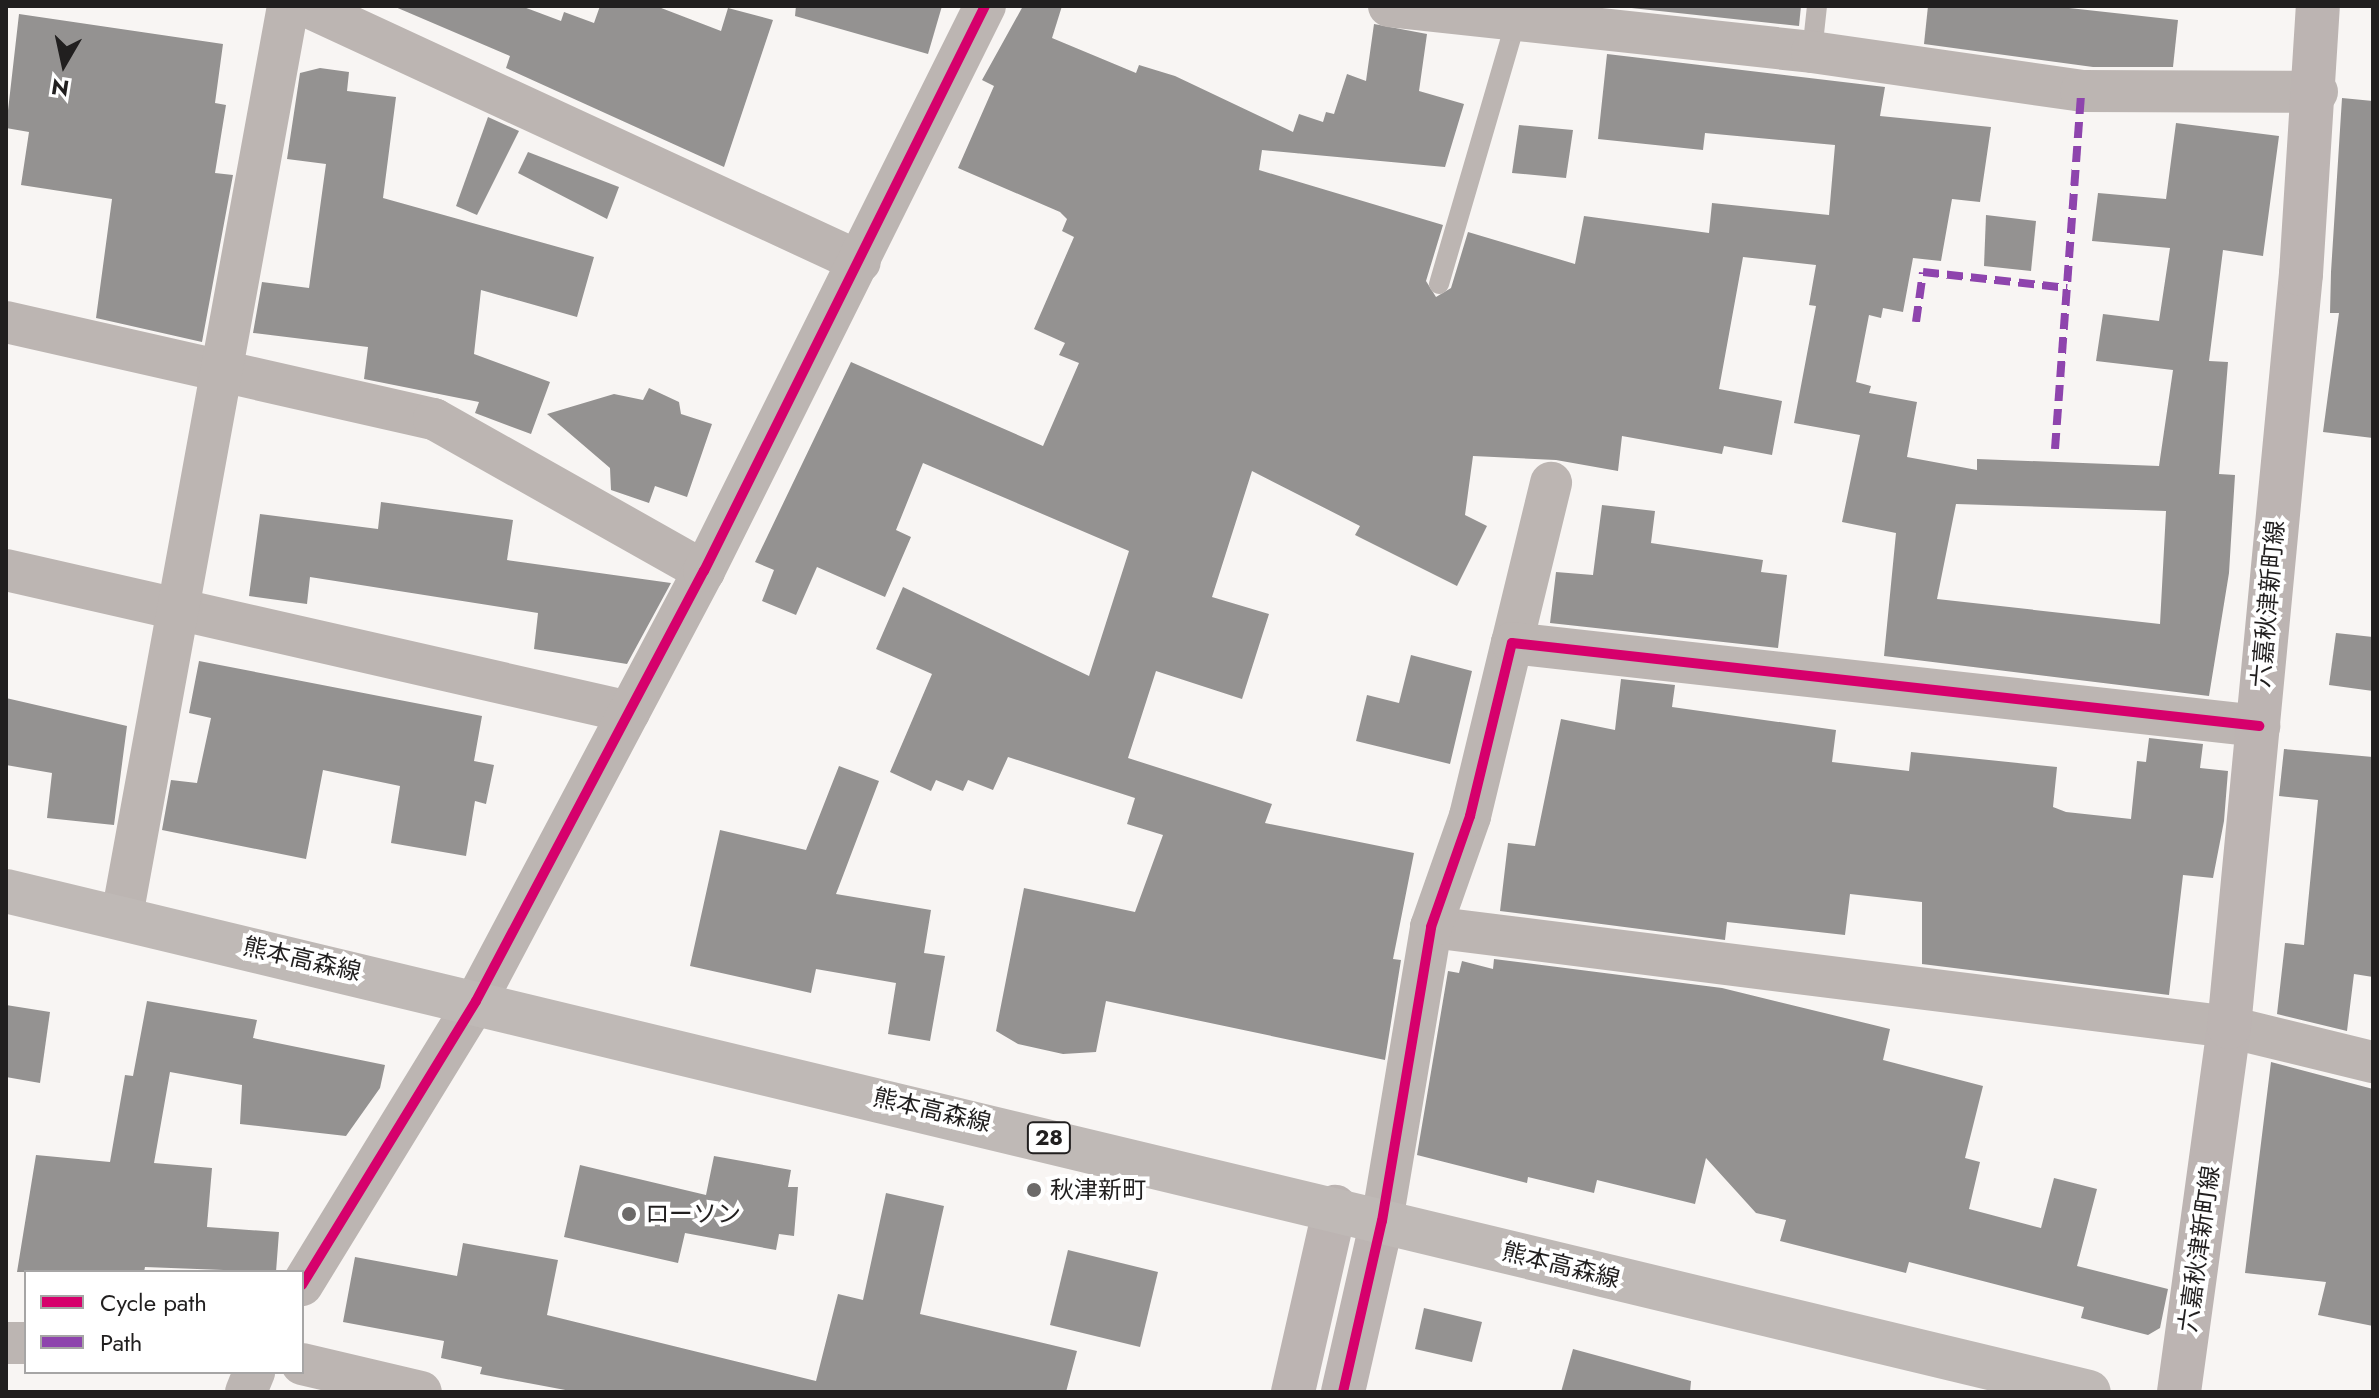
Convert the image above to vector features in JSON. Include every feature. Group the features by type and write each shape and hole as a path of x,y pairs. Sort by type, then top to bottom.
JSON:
{"main road":[{"name":"六嘉秋津新町線","path":"2179,1392 2229,1027 2317,92 2318,6"},
{"name":"熊本高森線","path":"6,891 122,916 1335,1207 2089,1392"},
{"path":"1293,1392 1335,1207"},
{"path":"1343,1392 1382,1221"}],"street":[{"path":"122,916 288,6"},
{"path":"306,6 860,262"},
{"path":"304,1282 476,1001 704,571 985,6"},
{"path":"1389,6 1516,21 1661,21 1812,52 2081,91 2317,92"},
{"path":"6,322 221,367 434,419 704,571"},
{"path":"1382,1221 1431,927 1470,816 1551,483"},
{"path":"6,570 629,712"},
{"path":"1512,643 2259,726"},
{"path":"1431,927 2229,1027 2373,1062"},
{"path":"304,1364 421,1392"}],"lane":[{"path":"1812,52 1817,6"},
{"path":"1439,284 1516,21"}],"building":[{"path":"393,6 521,6 561,21 564,12 594,23 600,6 656,6 721,31 728,8 773,20 724,167 506,68 510,56"},
{"path":"796,6 942,6 928,54 795,16"},
{"path":"1023,6 1062,6 1052,38 1136,73 1139,65 1175,76 1293,132 1299,114 1323,122 1326,112 1334,114 1347,74 1366,81 1374,24 1427,34 1419,91 1464,104 1445,167 1262,150 1259,170 1443,225 1426,281 1436,297 1451,288 1468,232 1575,264 1584,216 1709,233 1712,203 1829,215 1835,145 1705,133 1703,150 1598,139 1607,54 1885,87 1880,116 1991,127 1980,202 1952,199 1941,261 1913,258 1903,312 1883,308 1881,318 1869,315 1856,382 1871,386 1869,393 1917,402 1907,457 1977,470 1977,459 2159,466 2173,370 2096,361 2103,314 2159,321 2170,248 2092,241 2098,193 2166,199 2176,123 2279,136 2263,256 2223,250 2209,361 2228,362 2219,474 2235,475 2229,573 2209,696 1884,656 1896,533 1842,522 1860,435 1794,423 1816,306 1809,305 1816,265 1743,257 1719,389 1782,401 1772,455 1724,446 1722,454 1622,436 1618,471 1556,460 1473,456 1465,515 1487,526 1457,586 1355,535 1360,526 1252,471 1212,597 1269,614 1242,699 1156,671 1128,758 1272,804 1265,823 1414,853 1393,959 1401,960 1385,1060 1106,1001 1096,1052 1063,1054 1018,1044 996,1031 1024,888 1135,912 1163,835 1127,824 1135,798 1008,757 993,790 968,780 963,791 936,780 931,791 890,772 932,674 876,649 903,587 1089,676 1129,551 923,463 896,530 911,537 885,597 817,567 796,615 762,601 774,570 755,562 851,362 1043,446 1079,363 1059,355 1065,343 1034,329 1074,237 1062,231 1067,219 1060,212 958,168 994,86 982,80","holes":["1956,504 2166,511 2160,624 1937,599"]},
{"path":"1613,6 1801,6 1799,26"},
{"path":"1928,6 2051,6 2178,20 2173,67 2093,67 1924,44"},
{"path":"19,14 223,44 215,103 226,105 215,173 233,175 202,342 96,318 112,199 21,185 29,132 6,128"},
{"path":"320,68 349,72 347,91 396,97 383,198 594,257 577,317 481,290 474,354 550,382 531,434 475,413 479,402 364,379 368,347 253,333 262,282 309,288 326,164 287,159 300,73"},
{"path":"2342,98 2373,101 2373,438 2323,432 2339,313 2330,313"},
{"path":"488,117 519,131 477,215 456,206"},
{"path":"1519,125 1573,130 1566,178 1512,173"},
{"path":"528,152 619,187 607,219 518,173"},
{"path":"1986,215 2036,221 2031,271 1984,266"},
{"path":"649,388 679,402 681,414 712,424 687,497 655,486 649,503 611,490 610,468 547,414 614,394 643,400"},
{"path":"381,502 513,520 507,560 671,583 627,664 534,649 538,613 310,577 307,604 249,596 260,514 378,529"},
{"path":"1602,505 1655,511 1651,543 1763,560 1761,572 1787,575 1778,648 1550,623 1556,572 1593,575"},
{"path":"2336,633 2373,637 2373,691 2329,685"},
{"path":"1411,655 1472,671 1450,764 1356,741 1367,695 1399,703"},
{"path":"199,661 482,716 474,761 494,765 486,804 475,801 466,856 391,843 400,786 323,770 306,859 162,830 171,780 197,783 211,718 189,713"},
{"path":"1621,679 1675,685 1672,707 1836,730 1832,762 1909,771 1911,752 2057,767 2053,807 2066,812 2131,819 2137,761 2146,762 2149,738 2203,744 2200,768 2228,771 2224,821 2213,878 2183,875 2169,995 1922,964 1922,902 1850,894 1845,935 1727,922 1725,940 1500,911 1508,843 1535,846 1561,719 1615,730"},
{"path":"6,698 127,726 114,825 47,818 52,773 6,765"},
{"path":"2284,749 2373,757 2373,977 2354,974 2347,1031 2277,1014 2285,943 2304,945 2318,800 2279,796"},
{"path":"839,766 879,781 836,894 931,910 924,953 945,956 930,1041 888,1034 896,983 816,969 811,993 690,966 720,830 806,850"},
{"path":"1494,959 1722,988 1890,1029 1883,1060 1983,1086 1965,1158 1980,1162 1969,1209 2041,1228 2054,1178 2097,1189 2077,1266 2168,1289 2160,1328 2148,1335 2081,1318 2084,1307 1909,1262 1906,1273 1780,1241 1786,1220 1756,1213 1706,1158 1695,1204 1597,1180 1594,1193 1528,1177 1527,1183 1417,1155 1448,971 1459,973 1462,961 1493,969"},
{"path":"147,1001 257,1020 253,1038 385,1065 380,1088 346,1136 240,1124 242,1085 170,1072 154,1163 212,1168 207,1227 279,1232 276,1270 145,1267 144,1270 17,1272 36,1155 110,1162 125,1075 133,1076"},
{"path":"6,1005 50,1012 40,1083 6,1077"},
{"path":"2271,1062 2373,1089 2373,1326 2318,1315 2326,1282 2245,1273"},
{"path":"714,1156 791,1170 788,1187 798,1187 794,1236 779,1234 776,1250 685,1233 678,1263 564,1237 580,1165 706,1195"},
{"path":"886,1193 944,1206 920,1314 1077,1351 1066,1392 576,1392 480,1374 482,1367 441,1358 444,1341 343,1322 355,1257 457,1276 463,1243 558,1260 547,1315 816,1381 838,1294 863,1300"},
{"path":"1068,1250 1158,1272 1140,1347 1050,1325"},
{"path":"1424,1308 1482,1322 1472,1362 1415,1349"},
{"path":"1573,1349 1691,1381 1690,1392 1561,1392"}],"marked path":[{"path":"2055,449 2081,91"},
{"path":"1916,322 1923,272 2067,288"}],"cycle path":[{"path":"304,1282 476,1001 704,571 985,6"},
{"path":"1343,1392 1382,1221 1431,927 1470,816 1512,643 2259,726"}],"place":[{"name":"秋津新町","path":"1034,1190"},
{"name":"ローソン","path":"629,1214"}]}
